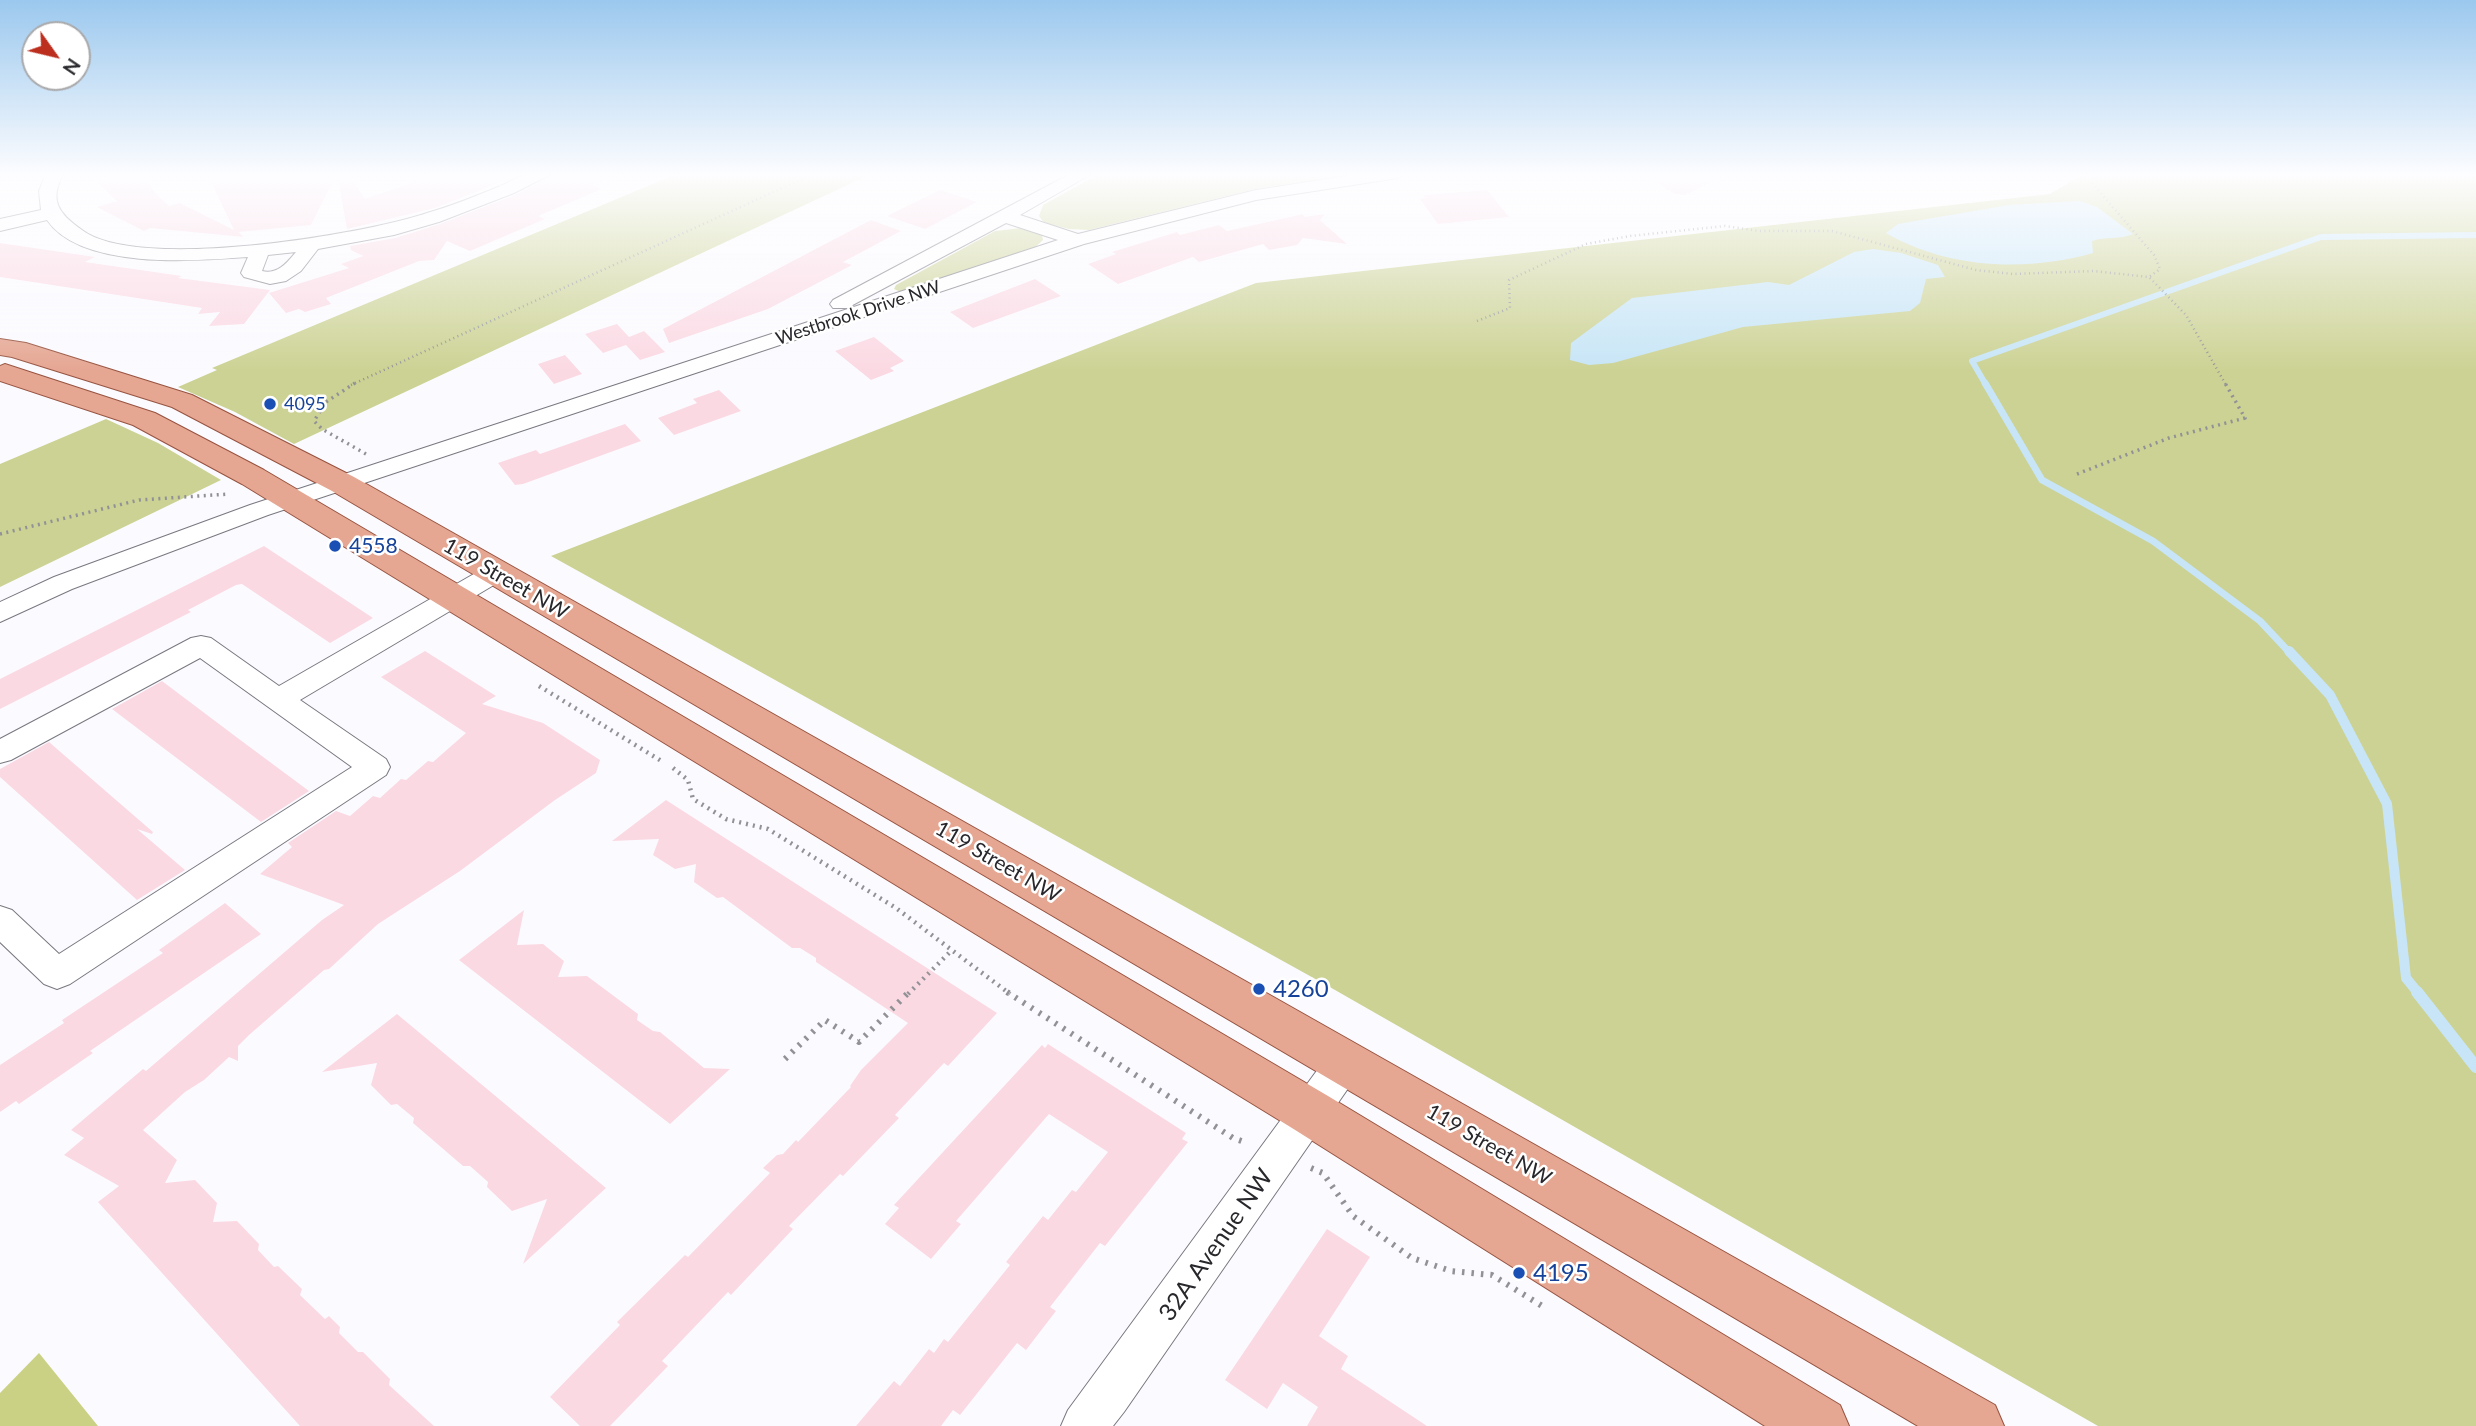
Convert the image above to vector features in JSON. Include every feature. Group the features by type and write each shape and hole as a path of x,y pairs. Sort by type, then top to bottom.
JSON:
{"main road":[{"name":"119 Street NW","path":"0,347 16,349 182,401 353,474 495,573 1974,1426"},
{"name":"119 Street NW","path":"0,372 144,419 292,500 1310,1111 1819,1426"}],"street":[{"path":"84,240 126,251 191,254 339,240"},
{"name":"Westbrook Drive NW","path":"686,371 852,298 960,240"},
{"name":"Westbrook Drive NW","path":"0,613 63,583 292,500 353,474 686,371 1077,240"},
{"path":"261,249 251,273 264,278 275,277 298,266 312,244"},
{"path":"279,699 495,573"},
{"path":"0,752 201,645 375,767 57,974 0,920"},
{"name":"32A Avenue NW","path":"1084,1426 1345,1062"}],"path":[{"path":"353,474 365,452 322,429 314,421 326,400 344,388 669,240"},
{"path":"1477,321 1510,308 1509,280 1586,244 1618,240"},
{"path":"1864,240 1976,270 2013,274 2092,271 2149,277 2186,314 2245,418 2169,438 2077,474"},
{"path":"2141,240 2154,255 2160,269 2149,277"},
{"path":"0,534 139,500 232,494"},
{"path":"532,681 677,771 688,780 693,799 726,819 768,829 896,908 951,951 1107,1059 1233,1139"},
{"path":"785,1059 825,1020 859,1042 951,951"},
{"path":"1323,1173 1353,1216 1412,1258 1451,1271 1492,1275 1551,1311"}],"green space":[{"path":"520,240 731,240 294,444 235,412 178,387 217,370 212,368"},
{"path":"979,240 1043,240 1033,249 901,292 894,289 896,285"},
{"path":"1644,240 2476,240 2476,1426 2098,1426 1328,986 551,556 1256,283"},
{"path":"106,419 158,443 221,480 0,587 0,464"},
{"path":"39,1353 98,1426 0,1426 0,1393"}],"water":[{"path":"1899,240 2099,240 2092,241 2093,253 2014,265 1961,260"},
{"path":"1873,249 1901,253 1938,265 1945,277 1926,279 1920,303 1910,311 1743,327 1613,363 1589,365 1570,360 1571,343 1632,298 1768,282 1789,285 1854,252"}],"building":[{"path":"386,240 497,240 470,251 447,241 434,260 419,261 326,298 331,304 305,312 299,309 286,313 269,293 349,268 341,264 363,256 351,250 350,246"},
{"path":"834,240 885,240 843,262 852,265 768,309 669,343 663,329"},
{"path":"1152,240 1302,240 1297,245 1269,250 1263,244 1199,262 1193,257 1118,284 1088,264 1116,254 1112,252"},
{"path":"1314,240 1342,240 1347,244"},
{"path":"0,243 95,257 85,262 270,290 244,324 209,326 220,312 198,314 202,308 0,277"},
{"path":"1035,279 1061,296 973,328 950,312"},
{"path":"617,324 629,337 644,331 665,352 640,360 626,345 603,353 585,334"},
{"path":"874,337 904,361 890,368 894,371 871,380 835,351"},
{"path":"565,355 582,374 554,384 538,364"},
{"path":"719,390 741,411 674,435 658,418 697,403 693,399"},
{"path":"625,424 641,441 523,484 515,485 498,463 536,450 540,454"},
{"path":"264,546 373,618 330,643 242,584 236,585 188,610 191,612 0,709 0,679"},
{"path":"425,651 496,696 482,704 543,723 600,760 596,773 460,871 378,924 329,969 324,970 249,1035 238,1046 238,1061 229,1057 143,1130 177,1160 165,1183 195,1180 217,1203 213,1222 237,1221 259,1244 258,1250 274,1267 278,1266 302,1289 300,1295 325,1319 329,1316 340,1327 339,1333 358,1352 363,1352 390,1379 389,1385 434,1426 300,1426 98,1202 119,1186 64,1155 84,1138 71,1130 143,1069 146,1071 322,920 344,905 260,874 292,847 288,843 336,811 350,816 373,796 380,798 401,779 406,780 428,761 433,762 466,733 381,677"},
{"path":"162,681 309,791 261,822 112,709"},
{"path":"49,742 153,832 152,834 137,829 185,870 137,900 0,777 0,769"},
{"path":"666,800 997,1013 948,1066 944,1063 895,1115 899,1118 843,1176 840,1174 789,1226 793,1229 731,1295 728,1292 662,1361 668,1366 610,1426 580,1426 550,1397 620,1325 617,1322 685,1255 688,1257 770,1173 763,1168 777,1155 783,1154 796,1140 798,1142 851,1087 861,1070 908,1023 816,962 816,958 800,948 792,948 723,897 717,898 694,882 696,864 675,869 653,855 659,839 612,841"},
{"path":"225,903 261,934 90,1051 93,1053 19,1104 16,1101 0,1112 0,1065 163,953 159,950"},
{"path":"524,910 517,945 543,944 564,961 558,977 587,976 638,1014 637,1020 653,1031 660,1032 704,1068 730,1069 670,1124 459,960"},
{"path":"397,1014 606,1188 523,1264 547,1199 512,1211 487,1187 488,1182 470,1166 463,1166 413,1123 414,1118 397,1104 391,1105 371,1085 377,1063 322,1072"},
{"path":"1048,1044 1186,1133 1182,1139 1188,1142 1105,1246 1100,1243 1050,1307 1056,1311 1026,1350 1017,1343 960,1415 953,1410 941,1426 856,1426 894,1381 900,1386 929,1349 934,1353 944,1339 948,1342 1010,1265 1006,1262 1043,1216 1048,1220 1072,1190 1076,1192 1108,1152 1049,1114 956,1221 961,1224 931,1259 885,1224 899,1208 894,1205 1042,1045 1045,1048"},
{"path":"1327,1229 1370,1257 1319,1336 1348,1356 1341,1369 1427,1426 1307,1426 1318,1407 1283,1383 1267,1409 1225,1380"}],"waterway":[{"path":"1986,385 1972,361 2314,240"},
{"path":"1985,383 2042,480 2153,541 2260,621 2290,653"},
{"path":"2289,651 2330,695 2387,804 2406,978 2419,994"},
{"path":"2417,992 2476,1067"}],"place":[{"name":"4095","path":"270,404"},
{"name":"4558","path":"335,546"},
{"name":"4260","path":"1259,989"},
{"name":"4195","path":"1519,1273"}]}
